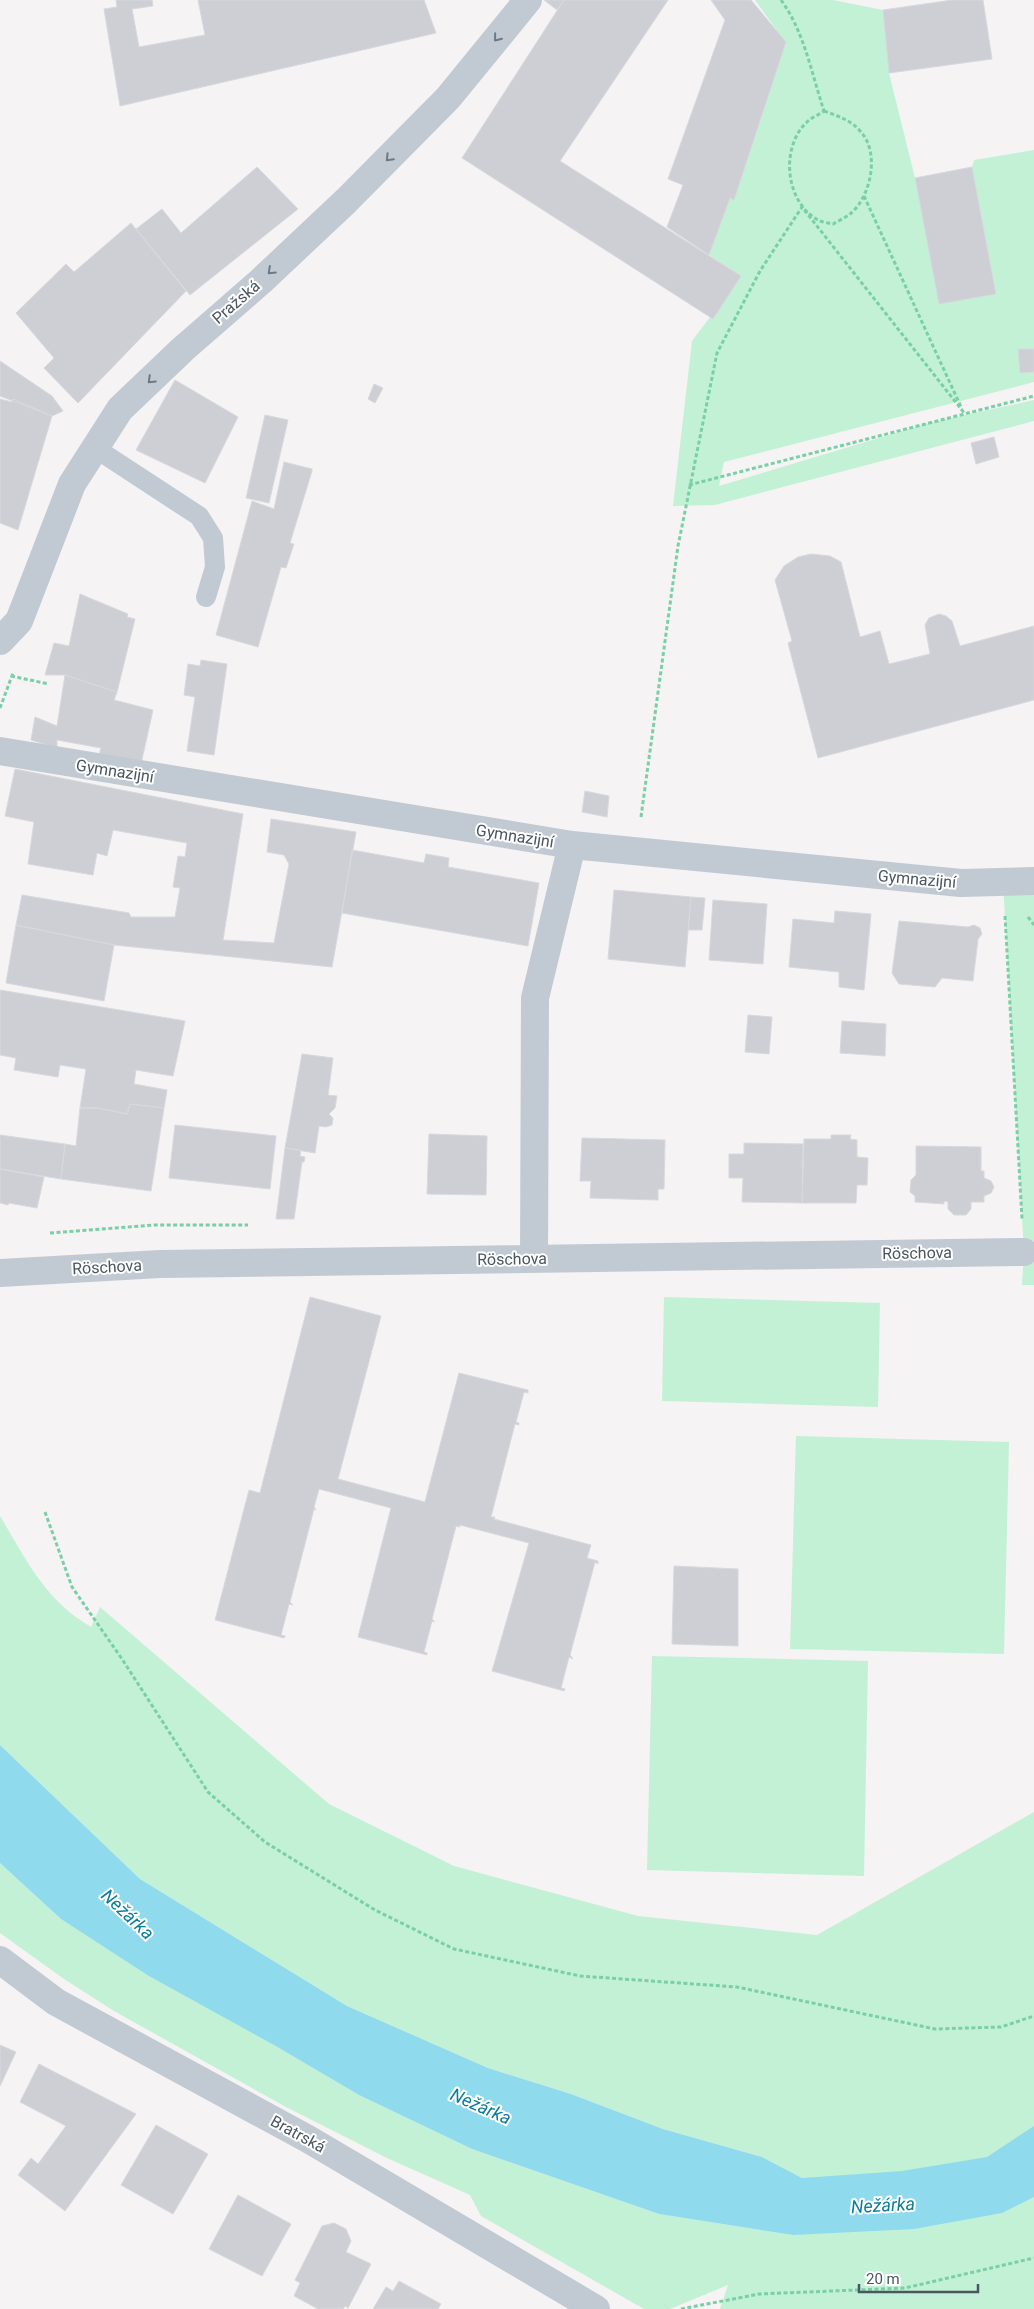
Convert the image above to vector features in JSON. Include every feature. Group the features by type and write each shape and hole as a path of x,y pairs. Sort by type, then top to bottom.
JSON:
{"street":[{"name":"Pražská","path":"0,641 19,621 72,484 120,409 183,348 261,281 346,201 448,98 528,0"},
{"name":"Gymnazijní","path":"0,751 572,846 961,883 1034,881"},
{"path":"534,1259 535,998 572,846"},
{"name":"Röschova","path":"0,1273 160,1264 1024,1252"},
{"name":"Bratrská","path":"0,1960 56,2002 308,2139 596,2309"}],"lane":[{"path":"95,448 199,516 213,538 215,567 206,596"}],"path":[{"path":"781,0 787,8 804,48 824,111"},
{"path":"802,207 818,220 833,224 851,214 864,196 870,174 871,154 862,133 844,117 824,111 808,121 796,136 791,154 792,187 802,207 965,414"},
{"path":"864,196 965,414"},
{"path":"636,852 678,546 717,353 760,271 802,207"},
{"path":"689,485 1034,396"},
{"path":"0,708 11,676 48,684"},
{"path":"1003,882 1024,1252"},
{"path":"45,1512 72,1587 208,1792 265,1842 375,1910 454,1949 580,1976 737,1987 935,2029 1001,2027 1034,2016"},
{"path":"681,2309 759,2294 905,2288 1034,2258"}],"green space":[{"path":"755,0 833,0 883,10 889,73 915,178 939,304 996,293 972,167 974,160 1034,150 1034,382 724,462 719,486 929,423 1034,400 1034,421 715,505 673,506 692,341 741,276 709,255 785,42"},
{"path":"1034,881 1034,1285 1022,1285 1024,1252 1003,882"},
{"path":"664,1297 880,1303 878,1407 662,1401"},
{"path":"796,1436 1009,1442 1004,1654 790,1649"},
{"path":"0,1516 38,1578 61,1605 75,1616 91,1627 100,1607 329,1804 454,1866 638,1916 817,1935 1034,1812 1034,2309 720,2309 728,2285 670,2309 644,2309 481,2216 470,2195 387,2158 286,2107 114,2011 64,1979 0,1933 0,1863 61,1919 359,2095 472,2149 659,2214 793,2235 802,2178 762,2157 663,2129 571,2094 488,2068 347,2006 140,1879 0,1745"},
{"path":"652,1656 868,1661 864,1876 647,1870"}],"water":[{"name":"Nežárka","path":"0,1745 140,1879 347,2006 488,2068 571,2094 663,2129 762,2157 802,2178 902,2171 987,2157 1034,2126 1034,2197 1002,2213 914,2229 793,2235 659,2214 472,2149 359,2095 274,2045 149,1976 61,1919 0,1863"}],"building":[{"path":"116,0 152,0 153,6 132,9 139,47 205,35 198,0 424,0 436,33 120,106 104,9 117,7"},
{"path":"544,0 564,0 557,10"},
{"path":"564,0 668,0 560,161 741,276 713,319 462,158"},
{"path":"711,0 751,0 786,42 734,200 730,198 709,255 667,227 683,185 668,179 725,20"},
{"path":"952,0 983,0 992,59 889,73 883,10"},
{"path":"257,167 298,209 190,295 136,229 162,209 181,233"},
{"path":"972,167 996,294 939,304 915,178"},
{"path":"131,223 186,291 78,403 44,368 54,358 16,313 66,264 74,272"},
{"path":"1018,349 1034,349 1034,372 1020,373"},
{"path":"0,361 52,396 63,411 52,416 0,396"},
{"path":"175,380 238,417 205,483 136,450"},
{"path":"374,384 383,388 375,403 368,399"},
{"path":"0,399 12,402 13,399 52,416 18,530 0,523"},
{"path":"265,415 288,420 269,503 246,498"},
{"path":"994,437 999,457 976,464 971,443"},
{"path":"284,462 312,469 312,471 290,543 294,544 286,568 281,567 258,647 216,635 252,501 274,509"},
{"path":"811,554 830,556 841,562 860,637 880,631 889,664 930,654 925,625 929,618 939,614 946,616 952,621 960,646 1034,626 1034,700 818,758 788,643 792,641 775,580 784,566 798,557"},
{"path":"80,594 128,614 127,617 135,619 117,692 65,675 45,675 54,643 69,646"},
{"path":"201,660 227,664 214,755 187,751 195,697 184,695 188,664 200,666"},
{"path":"65,675 117,692 114,700 153,710 141,764 99,755 101,748 57,740 57,748 31,740 35,717 57,726"},
{"path":"15,769 243,814 223,940 274,943 289,864 284,855 267,852 271,819 356,832 332,967 114,945 16,925 22,895 129,913 131,917 175,917 180,888 173,887 178,856 185,857 187,843 113,830 107,856 97,853 93,875 28,864 34,822 5,816"},
{"path":"585,791 609,796 607,817 582,812"},
{"path":"352,850 424,863 426,854 449,858 448,867 539,883 528,946 342,913"},
{"path":"614,890 691,897 685,967 608,959"},
{"path":"691,897 705,898 702,930 688,930"},
{"path":"713,900 767,904 763,964 709,960"},
{"path":"835,911 871,914 864,990 839,987 839,972 789,967 793,919 834,923"},
{"path":"899,921 968,927 974,925 980,928 982,934 978,939 973,981 942,978 935,987 899,984 892,973"},
{"path":"16,925 114,945 104,1001 6,983"},
{"path":"0,990 185,1021 173,1076 136,1070 134,1084 167,1090 164,1108 130,1104 127,1114 98,1108 80,1108 86,1069 60,1065 58,1077 14,1070 16,1058 0,1055"},
{"path":"748,1015 772,1017 769,1054 745,1052"},
{"path":"842,1021 886,1024 885,1056 840,1053"},
{"path":"302,1054 333,1058 328,1095 337,1096 335,1108 329,1114 333,1118 332,1125 326,1127 319,1126 315,1153 285,1148"},
{"path":"130,1104 164,1108 151,1191 61,1179 65,1144 76,1146 80,1108 98,1108 127,1114"},
{"path":"175,1125 276,1136 270,1189 169,1178"},
{"path":"429,1134 487,1136 486,1195 427,1194"},
{"path":"0,1135 65,1144 61,1179 0,1169"},
{"path":"831,1135 851,1135 850,1139 857,1140 857,1157 868,1158 867,1185 857,1185 856,1203 802,1203 804,1139 831,1139"},
{"path":"582,1138 665,1140 664,1189 658,1189 658,1200 590,1198 591,1181 580,1181"},
{"path":"744,1143 803,1144 802,1203 742,1202 743,1178 729,1178 729,1154 744,1154"},
{"path":"916,1146 981,1147 981,1171 984,1171 984,1178 991,1181 994,1187 991,1193 984,1196 984,1202 971,1202 971,1209 966,1215 954,1215 948,1209 948,1202 944,1201 944,1204 915,1202 915,1196 910,1192 911,1180 916,1175"},
{"path":"285,1148 301,1150 300,1156 305,1157 304,1162 302,1162 294,1219 276,1219"},
{"path":"0,1169 44,1177 37,1208 0,1203"},
{"path":"310,1297 381,1316 338,1479 425,1502 459,1373 528,1390 528,1393 524,1392 516,1422 519,1425 515,1424 491,1517 591,1545 587,1558 598,1561 598,1564 595,1562 570,1655 573,1659 569,1657 561,1688 565,1689 564,1691 492,1671 529,1543 460,1525 460,1527 456,1526 432,1619 435,1622 432,1621 424,1652 427,1655 358,1637 391,1508 319,1489 314,1507 316,1510 314,1509 290,1602 293,1605 289,1604 281,1635 285,1636 284,1638 215,1620 249,1490 260,1493"},
{"path":"674,1566 738,1569 738,1646 672,1644"},
{"path":"0,2045 16,2052 0,2086"},
{"path":"39,2064 136,2114 65,2211 18,2175 31,2158 38,2164 66,2126 20,2102"},
{"path":"156,2125 208,2154 173,2214 121,2185"},
{"path":"238,2195 291,2224 262,2276 209,2249"},
{"path":"334,2223 346,2229 351,2241 346,2252 371,2264 348,2308 345,2306 343,2309 318,2309 294,2296 300,2283 295,2280 322,2226"},
{"path":"399,2281 441,2304 438,2309 373,2309 386,2287 393,2291"}]}
